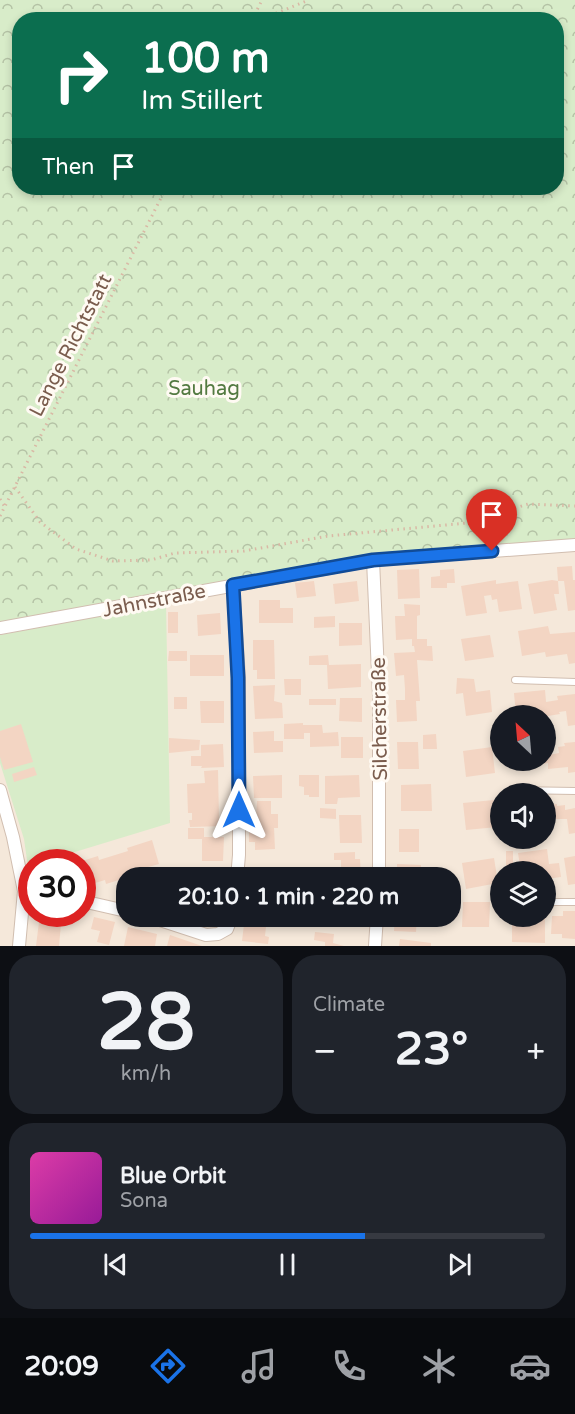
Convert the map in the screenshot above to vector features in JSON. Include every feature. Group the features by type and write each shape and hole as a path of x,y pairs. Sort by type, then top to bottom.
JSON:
{"street":[{"path":"233,585 373,560 575,545"},
{"name":"Silcherstraße","path":"373,560 379,696 379,867"},
{"name":"Jahnstraße","path":"0,628 233,585 239,689 238,867"},
{"path":"0,790 18,855"},
{"path":"96,904 116,909"},
{"path":"19,946 22,927"},
{"path":"182,927 206,935 218,934 228,927"},
{"path":"375,946 376,927"}],"lane":[{"path":"514,680 575,682"},
{"path":"556,791 575,791"},
{"path":"556,902 575,902"}],"path":[{"path":"279,12 309,0"},
{"name":"Lange Richtstatt","path":"0,516 162,195"},
{"path":"15,487 40,522 76,549 113,561 151,560 175,553 244,551 328,536 467,523 528,504 575,506"},
{"path":"0,499 5,507"}],"shaded area":[{"path":"575,545 575,946 0,946 0,628 328,567"}],"green space":[{"name":"Sauhag","path":"0,0 575,0 575,545 436,554 0,628"},
{"path":"166,603 170,823 85,849 25,849 0,763 0,635"}],"building":[{"path":"572,566 573,580 575,580 575,610 568,611 564,581 558,581 557,567"},
{"path":"419,569 420,598 398,599 397,570"},
{"path":"454,569 455,583 447,583 447,588 431,588 431,577 440,576 440,570"},
{"path":"496,580 496,584 518,581 522,609 499,612 497,599 492,600 491,595 484,596 487,613 466,616 461,586"},
{"path":"314,581 316,596 297,598 295,583"},
{"path":"357,581 359,601 335,604 333,584"},
{"path":"558,581 559,594 554,594 557,610 534,614 528,584"},
{"path":"259,600 280,600 280,608 293,608 293,623 259,623"},
{"path":"404,604 420,605 420,615 417,616 417,639 427,639 427,646 432,646 433,661 417,660 420,701 416,701 417,721 397,722 396,700 405,700 405,689 404,675 396,676 394,653 415,652 412,639 396,640 395,616 405,616"},
{"path":"168,612 178,612 178,633 168,633"},
{"path":"220,613 221,634 198,636 197,615"},
{"path":"335,616 335,627 314,628 314,617"},
{"path":"339,623 362,623 362,645 339,646"},
{"path":"548,626 550,634 575,632 575,663 569,664 567,654 546,657 545,652 522,656 518,631"},
{"path":"490,635 494,657 465,661 461,639"},
{"path":"253,640 274,640 275,679 257,679 257,670 253,670"},
{"path":"169,651 187,651 187,661 168,661"},
{"path":"190,655 224,655 224,676 190,676"},
{"path":"328,655 329,665 361,664 361,687 328,689 327,665 309,665 309,656"},
{"path":"457,678 474,679 476,692 490,690 490,712 466,716 463,693 456,694"},
{"path":"284,679 301,679 301,695 285,695"},
{"path":"275,685 274,701 282,703 283,718 255,719 253,686"},
{"path":"545,690 546,702 558,700 557,696 575,694 575,725 568,726 566,711 556,715 556,705 515,705 514,693"},
{"path":"174,697 187,697 187,709 174,709"},
{"path":"340,698 362,698 362,722 339,721"},
{"path":"309,699 336,699 336,705 309,705"},
{"path":"200,701 224,701 224,723 201,723"},
{"path":"303,723 303,725 322,725 323,733 338,732 339,746 310,747 310,733 304,733 304,739 284,739 284,724"},
{"path":"21,724 33,762 4,770 0,757 0,731"},
{"path":"274,731 274,741 283,741 283,752 254,753 253,732"},
{"path":"436,734 437,749 423,749 423,735"},
{"path":"341,737 363,737 363,758 341,758"},
{"path":"169,738 200,740 199,750 169,753"},
{"path":"397,742 418,742 419,769 398,769"},
{"path":"575,742 575,772 568,773 568,767 556,768 558,747 565,746 564,743"},
{"path":"223,744 224,767 191,766 191,756 201,756 201,745"},
{"path":"490,747 490,771 495,773 466,777 463,751"},
{"path":"34,767 37,775 14,782 12,774"},
{"path":"218,770 219,820 224,820 225,826 190,827 189,820 192,820 192,813 188,813 187,784 205,783 204,771"},
{"path":"282,775 282,798 254,798 253,776"},
{"path":"299,775 319,775 319,797 304,795 304,787 299,786"},
{"path":"359,775 360,797 338,798 337,804 325,804 325,776"},
{"path":"431,784 432,811 401,811 401,785"},
{"path":"490,800 490,828 466,830 463,803"},
{"path":"257,801 271,801 271,814 278,814 278,828 274,828 275,849 255,850 255,842 249,842 249,832 255,832"},
{"path":"556,804 565,805 565,810 575,808 575,833 569,834 567,819 556,819"},
{"path":"320,808 336,809 336,819 320,818"},
{"path":"339,815 361,815 362,843 340,843"},
{"path":"188,828 204,828 204,837 224,837 223,861 202,861 202,839 188,839"},
{"path":"399,829 419,829 419,852 399,852"},
{"path":"152,840 159,864 148,867 116,867 116,881 106,884 105,880 96,883 96,857 98,856 99,860 128,851 127,848"},
{"path":"547,849 549,861 519,861 518,853"},
{"path":"506,851 513,851 513,861 506,861"},
{"path":"355,852 355,859 360,859 360,867 341,867 341,860 334,860 334,853"},
{"path":"575,856 575,884 568,885 564,858"},
{"path":"494,858 494,861 490,861 490,884 466,889 462,863"},
{"path":"556,863 559,863 561,877 556,878"},
{"path":"397,864 421,865 421,867 397,867"},
{"path":"463,902 490,902 489,927 462,927"},
{"path":"563,911 575,911 575,939 562,938 562,934 551,934 551,927 556,927 556,916 563,916"},
{"path":"96,917 115,922 109,945 97,942 100,931 91,929 96,927"},
{"path":"38,927 61,927 59,946 36,946"},
{"path":"128,927 157,934 155,946 124,946"},
{"path":"244,927 266,927 265,936 269,937 268,944 242,941"},
{"path":"394,927 416,927 416,932 394,931"},
{"path":"512,927 545,927 545,943 512,942"},
{"path":"315,932 334,934 333,943 344,946 325,946 325,942 314,940"},
{"path":"170,935 202,946 167,946"},
{"path":"400,939 431,943 431,946 399,946"}],"route":[{"path":"239,810 238,678 233,585 373,560 492,551"}]}
